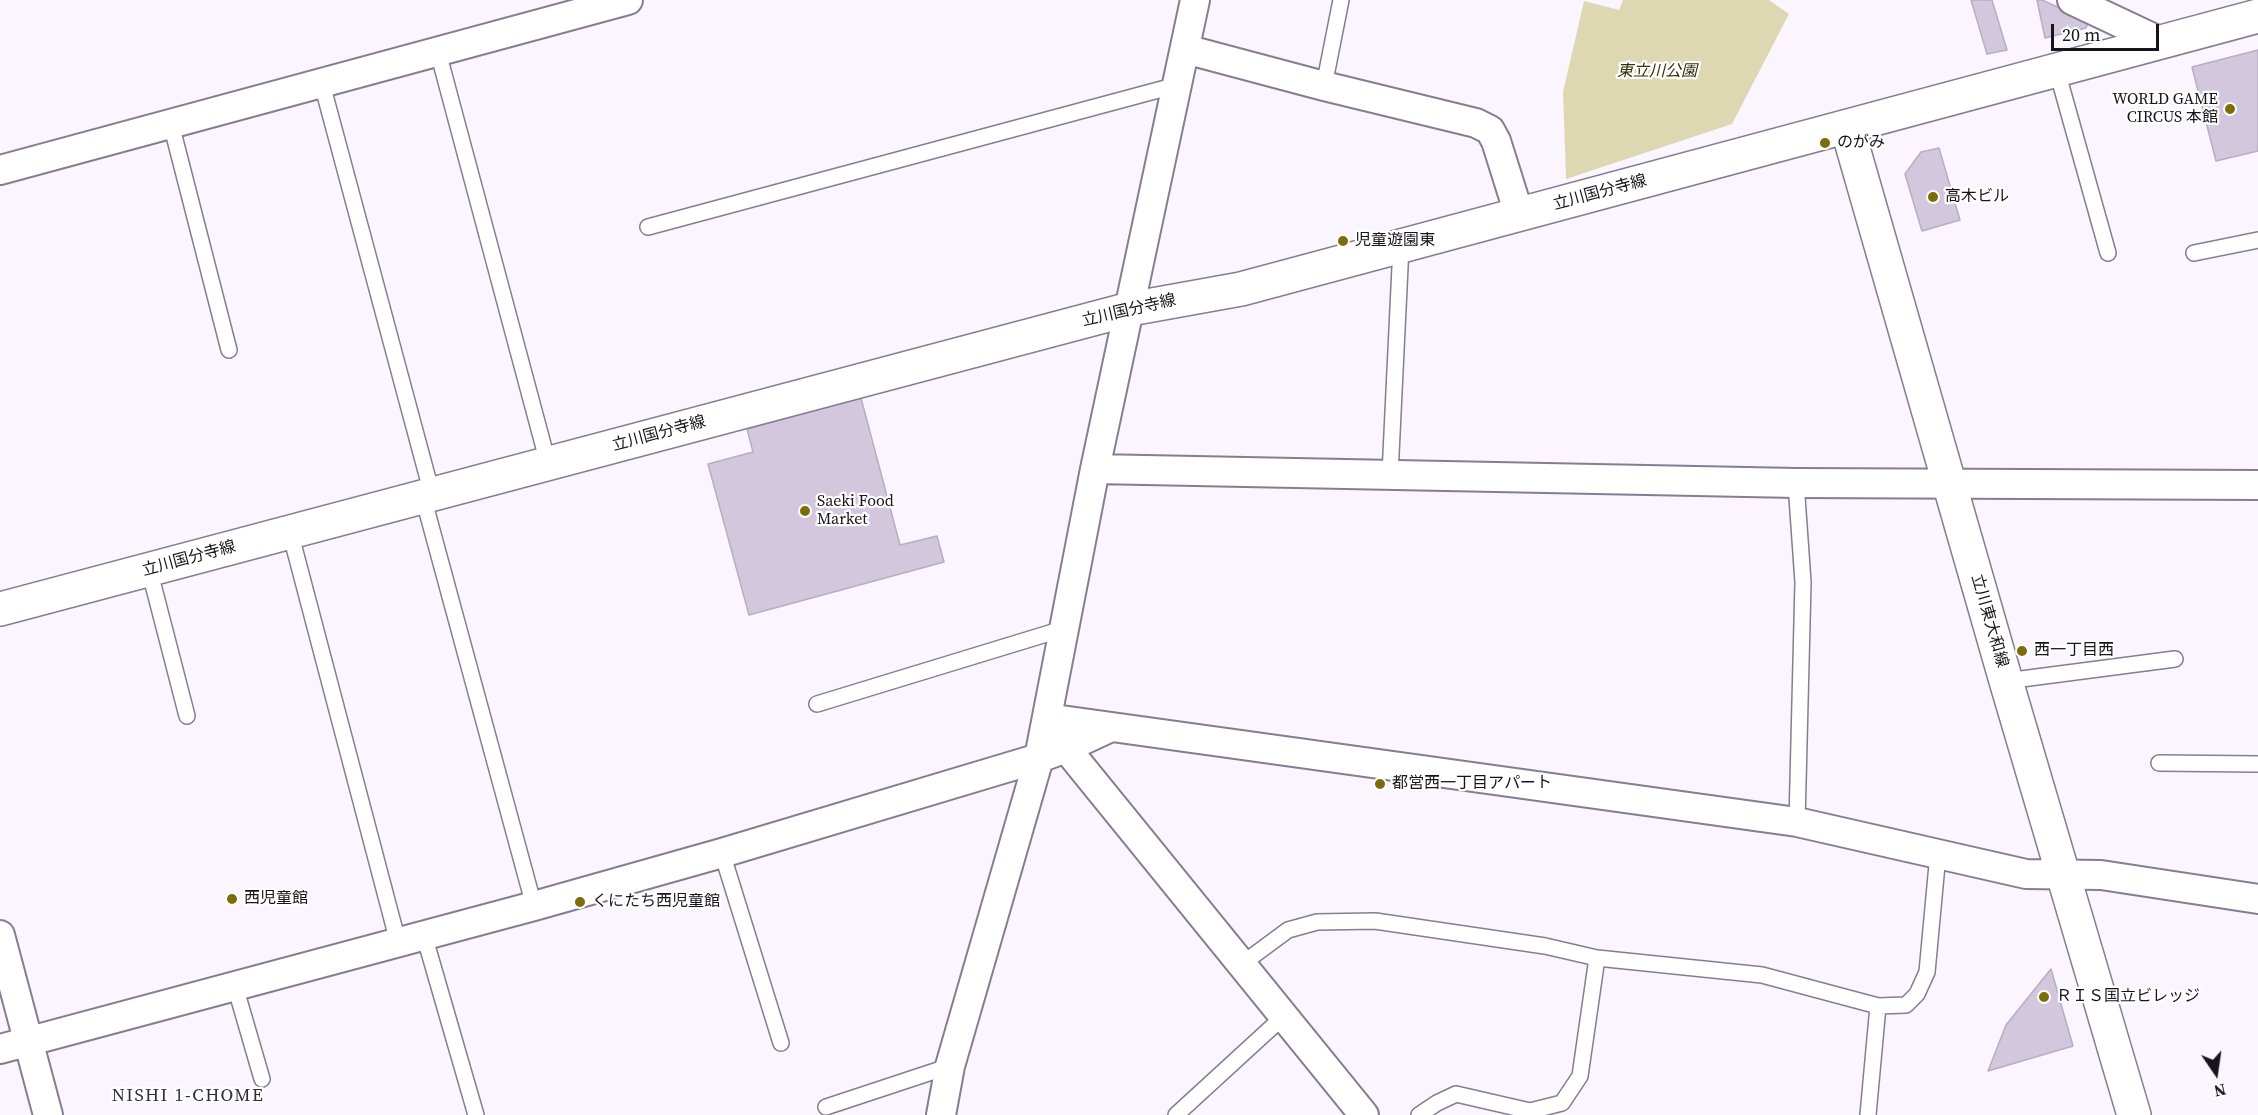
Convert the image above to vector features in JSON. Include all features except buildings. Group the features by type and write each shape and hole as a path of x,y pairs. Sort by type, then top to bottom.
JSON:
{"main road":[{"name":"立川国分寺線","path":"0,609 1130,309 1241,289 2258,16"},
{"name":"立川東大和線","path":"1847,127 2006,681 2134,1115"}],"street":[{"path":"0,171 628,0"},
{"path":"941,1115 950,1066 1039,758 1066,628 1095,468 1195,0"},
{"path":"2072,0 2163,43"},
{"path":"1185,49 1476,123 1490,130 1496,141 1519,214"},
{"path":"1095,468 1796,483 2258,485"},
{"path":"1047,718 1797,822 2026,874 2100,875 2258,899"},
{"path":"1047,718 1066,748 1364,1115"},
{"path":"0,1049 534,906 722,853 1039,758 1111,727"},
{"path":"0,934 48,1115"}],"lane":[{"path":"1324,86 1341,0"},
{"path":"438,52 548,463"},
{"path":"2057,71 2108,253"},
{"path":"322,84 534,906"},
{"path":"648,227 1177,85"},
{"path":"171,124 230,350"},
{"path":"2194,254 2258,240"},
{"path":"1390,475 1401,246"},
{"path":"1796,483 1803,582 1797,822"},
{"path":"290,532 411,939 476,1115"},
{"path":"149,569 187,716"},
{"path":"817,704 1066,628"},
{"path":"2006,681 2175,659"},
{"path":"2159,762 2258,765"},
{"path":"722,853 781,1043"},
{"path":"1242,964 1288,930 1317,922 1375,921 1545,946 1597,958 1762,975 1878,1006 1906,1005 1917,994 1927,972 1938,854"},
{"path":"1419,1115 1437,1102 1456,1094 1530,1111 1562,1103 1580,1076 1597,958"},
{"path":"235,986 262,1079"},
{"path":"1868,1115 1878,1006"},
{"path":"1176,1115 1284,1016"},
{"path":"826,1107 950,1066"}],"green space":[{"name":"東立川公園","path":"1623,0 1769,0 1789,14 1732,124 1566,179 1563,92 1584,1 1619,10"}],"place":[{"name":"WORLD GAME CIRCUS 本館","path":"2230,109"},
{"name":"のがみ","path":"1825,143"},
{"name":"高木ビル","path":"1933,197"},
{"name":"児童遊園東","path":"1343,241"},
{"name":"Saeki Food Market","path":"805,511"},
{"name":"西一丁目西","path":"2022,651"},
{"name":"都営西一丁目アパート","path":"1380,784"},
{"name":"西児童館","path":"232,899"},
{"name":"くにたち西児童館","path":"580,902"},
{"name":"ＲＩＳ国立ビレッジ","path":"2044,997"}],"district":[{"name":"NISHI 1-CHOME","path":"188,1096"}]}
